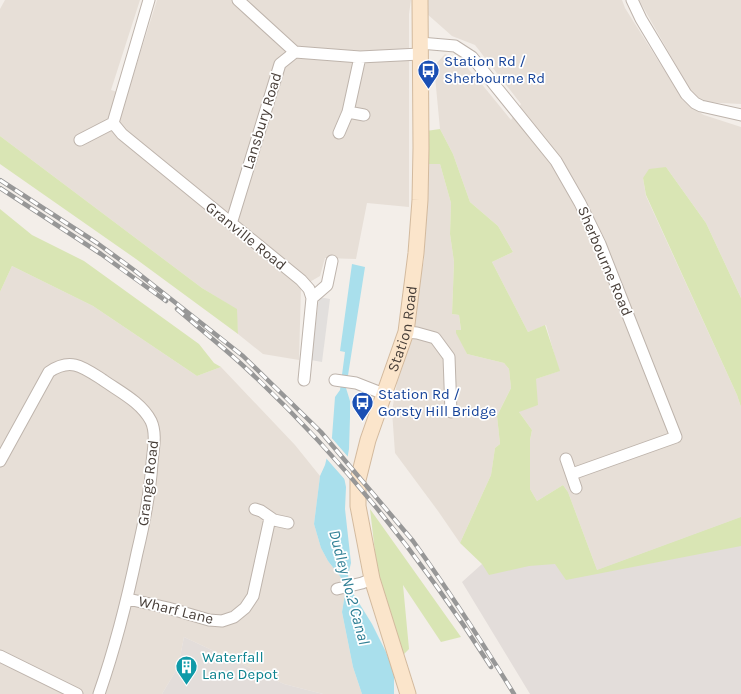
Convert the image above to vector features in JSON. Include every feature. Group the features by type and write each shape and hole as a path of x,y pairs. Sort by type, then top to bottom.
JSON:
{"street":[{"path":"80,140 114,123 149,0"},
{"path":"238,0 295,52 360,57 420,48"},
{"name":"Station Road","path":"408,694 367,581 358,506 358,480 368,440 406,332 416,253 420,200 420,0"},
{"path":"632,0 686,94 695,103 701,106 741,115"},
{"name":"Sherbourne Road","path":"420,48 455,46 472,57 556,161 580,203 600,244 676,437 572,474"},
{"name":"Lansbury Road","path":"231,224 280,64 295,52"},
{"path":"339,133 348,112 360,57"},
{"path":"348,112 364,115"},
{"name":"Granville Road","path":"114,123 122,134 301,280 309,289 312,298"},
{"path":"304,380 312,298 327,285 332,261"},
{"path":"406,332 417,333 435,338 449,357 451,412"},
{"name":"Grange Road","path":"0,461 49,372 58,366 69,363 84,367 141,407 152,422 154,438 151,479 146,508 128,599 99,694"},
{"path":"335,380 356,383 384,394"},
{"path":"566,459 576,488"},
{"path":"255,509 261,511 274,520 288,523"},
{"name":"Wharf Lane","path":"128,599 168,608 209,620 222,621 234,618 245,608 253,596 270,518"},
{"path":"338,590 367,581"},
{"path":"0,656 77,694"}],"shaded area":[{"path":"5,0 140,0 111,90 127,95 157,0 411,0 409,14 409,207 367,203 356,259 325,258 320,276 301,287 299,360 263,354 238,334 236,309 202,288 0,136 0,9"},
{"path":"427,0 622,0 625,8 683,100 690,107 704,115 741,127 741,298 706,223 666,167 643,178 646,196 737,395 741,407 741,517 597,570 568,492 563,485 537,501 530,489 530,440 532,430 519,412 536,379 559,371 546,325 528,332 492,262 513,252 498,226 470,202 453,154 440,129 434,66 445,54 462,62 511,120 521,104 475,45 452,36 426,13"},
{"path":"639,0 741,0 741,104 702,102 693,95"},
{"path":"426,164 440,164 451,203 450,234 454,262 452,314 459,315 461,331 456,330 467,354 504,363 509,369 511,388 497,416 500,444 495,448 491,475 460,543 395,453 392,411 401,360 424,260"},
{"path":"12,266 93,306 197,376 221,367 295,445 320,476 314,524 321,548 328,561 343,580 345,594 342,612 353,667 362,694 323,694 284,684 184,637 178,667 162,694 0,694 0,292"},
{"path":"319,297 330,299 322,362 311,360"},
{"path":"741,517 741,694 530,694 462,582 482,564 586,544 597,570"},
{"path":"184,637 284,684 323,694 162,694 178,667"}],"green space":[{"path":"440,129 453,154 470,202 498,226 513,252 492,262 528,332 545,325 560,371 536,379 538,405 519,412 532,430 530,440 530,489 537,501 563,485 568,492 597,570 741,517 741,546 566,580 555,564 529,566 489,575 482,564 460,543 491,475 495,448 500,444 497,416 511,388 509,369 504,363 467,354 456,333 456,330 461,330 459,315 452,314 454,262 450,234 451,203 440,164 426,164 426,131"},
{"path":"0,136 202,288 237,309 238,334 136,259 0,164"},
{"path":"666,167 706,223 741,298 741,407 737,395 646,195 643,178 649,169"},
{"path":"0,209 32,235 84,261 199,344 214,363 221,367 197,376 93,306 12,266 0,292"},
{"path":"370,509 461,637 441,642 403,585 409,649 404,654 385,607 379,587"}],"water":[{"name":"Dudley No.2 Canal","path":"352,264 365,267 346,388 350,401 349,449 344,477 346,487 345,509 351,563 348,575 351,590 372,624 386,652 394,673 394,694 362,694 353,667 342,612 345,594 343,580 328,561 321,548 314,524 320,476 325,465 332,437 335,397 340,390 345,352 340,351"}],"pier":[{"path":"330,436 349,458 346,477 347,482 325,457"}],"railway":[{"path":"0,180 97,243 134,270 243,356 321,432 413,541 465,617 514,694"},
{"path":"0,188 101,254 166,301"},
{"path":"177,309 250,372 284,405 349,475 380,512 438,588 491,667"}],"place":[{"name":"Station Rd / Sherbourne Rd","path":"429,90"},
{"name":"Station Rd / Gorsty Hill Bridge","path":"362,422"},
{"name":"Waterfall Lane Depot","path":"186,686"}]}
